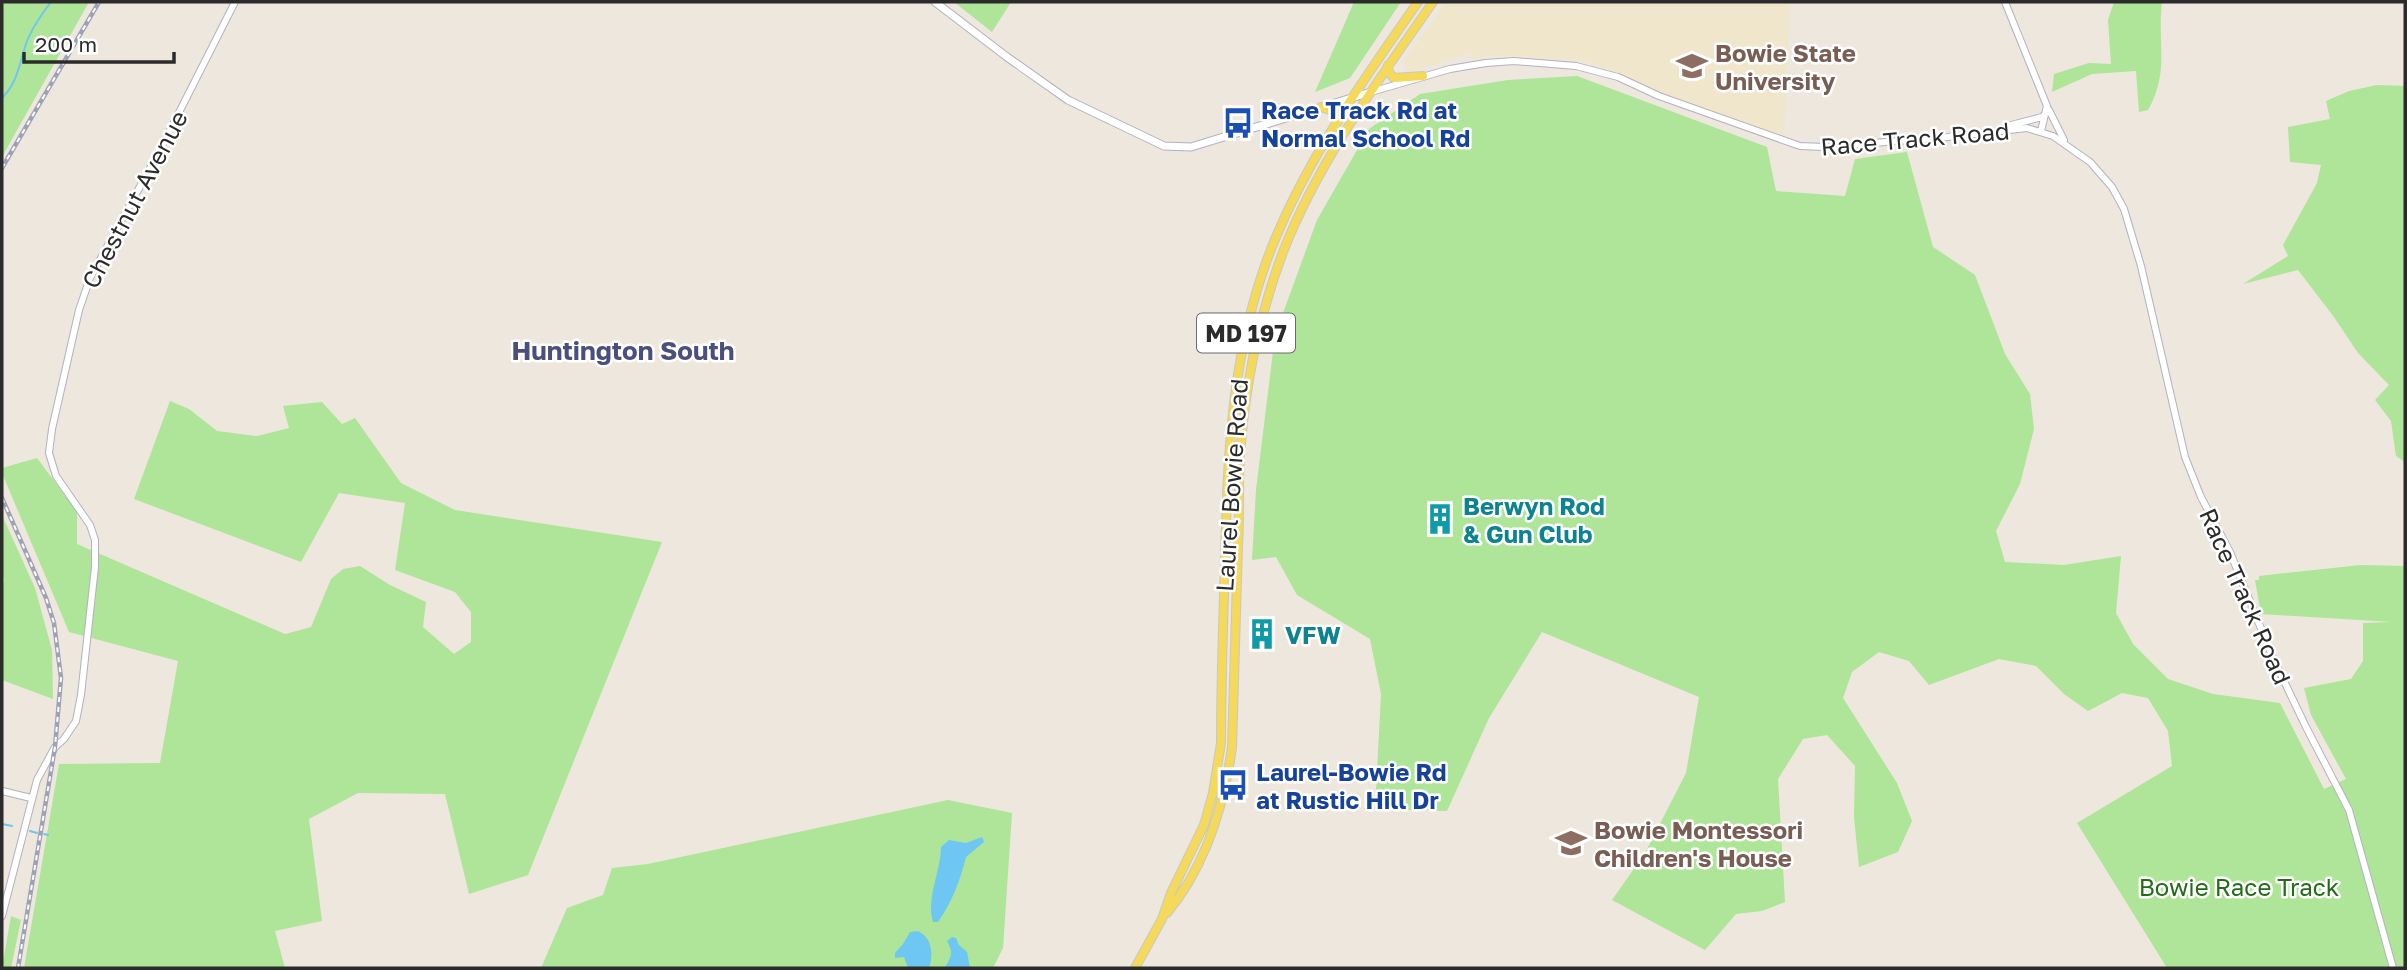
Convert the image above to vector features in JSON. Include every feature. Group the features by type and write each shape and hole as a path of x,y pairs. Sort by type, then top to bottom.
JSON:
{"main road":[{"name":"Race Track Road","path":"935,2 1068,100 1164,146 1182,148 1371,92"},
{"name":"Laurel Bowie Road","path":"1135,968 1162,919 1171,893 1204,825 1220,758 1227,470 1240,361 1252,309 1275,239 1293,201 1338,122 1418,2"},
{"name":"Laurel Bowie Road","path":"1162,919 1180,898 1198,864 1221,807 1228,776 1232,747 1240,456 1248,392 1275,276 1304,205 1330,158 1388,65 1433,2"},
{"path":"1388,65 1389,74 1394,78 1423,76"},
{"path":"1321,107 1335,113 1338,122"}],"street":[{"name":"Chestnut Avenue","path":"2,916 31,798 55,747 68,734 78,715 96,567 92,530 56,475 49,453 79,310 90,278 161,148 235,2"},
{"path":"2005,2 2047,109 2070,147"},
{"name":"Race Track Road","path":"1371,92 1464,66 1514,61 1587,68 1810,148 2026,128 2042,131 2070,147 2096,168 2121,200 2141,267 2185,457 2201,497 2230,552 2292,699 2353,818 2393,968"},
{"path":"2003,130 2008,126 2042,117 2047,109"},
{"path":"2042,131 2047,109"},
{"path":"2,791 31,798"}],"shaded area":[{"name":"Bowie State University","path":"1446,2 1790,2 1784,136 1664,96 1610,69 1582,61 1501,55 1472,59 1470,53 1410,72 1404,62"}],"green space":[{"path":"2,2 89,2 2,157"},
{"path":"954,2 1011,2 992,32"},
{"path":"1354,2 1401,2 1350,78 1315,92"},
{"path":"2114,2 2162,2 2161,69 2155,96 2148,110 2139,112 2136,71 2092,74 2052,92 2054,74 2089,63 2111,64 2108,20"},
{"name":"Bowie Race Track","path":"1577,76 1767,147 1776,191 1845,196 1855,159 1907,152 1933,247 1975,275 2005,354 2030,394 2034,429 2020,484 1996,531 2005,562 2064,565 2121,556 2116,613 2133,644 2168,679 2213,694 2280,703 2324,789 2346,779 2311,715 2304,688 2351,679 2363,661 2363,623 2392,622 2261,614 2255,580 2259,580 2259,576 2361,565 2405,566 2405,968 2167,968 2077,823 2172,766 2168,731 2148,698 2122,693 2088,711 2064,694 2036,666 1999,659 1929,685 1909,661 1879,652 1852,672 1843,698 1897,783 1912,821 1898,852 1859,867 1854,817 1855,766 1827,735 1803,739 1778,779 1785,902 1762,911 1736,914 1705,950 1612,900 1645,853 1686,773 1699,697 1542,632 1489,718 1447,811 1375,809 1381,694 1370,639 1297,595 1276,557 1252,560 1256,490 1275,335 1317,220 1369,129 1420,94 1508,80"},
{"path":"2377,85 2405,86 2405,462 2396,456 2391,421 2375,400 2389,385 2358,353 2298,270 2243,284 2288,256 2283,245 2317,183 2321,165 2290,162 2288,127 2330,119 2326,101 2349,91"},
{"path":"170,401 189,409 217,431 257,436 289,428 283,406 322,402 342,424 355,418 401,483 455,510 662,542 528,875 469,894 445,794 358,793 309,819 322,921 275,931 285,968 24,968 59,764 160,763 178,661 69,632 2,468 37,458 77,512 77,544 285,634 311,627 331,579 343,569 360,566 390,585 426,602 423,627 454,654 471,642 471,612 455,592 395,570 405,503 339,493 301,562 134,499"},
{"path":"2,515 35,588 52,650 53,699 2,680"},
{"path":"948,800 1012,813 1003,948 993,968 541,968 567,908 603,895 612,868 648,864"},
{"path":"11,916 21,920 11,968 2,968"}],"water":[{"path":"982,837 984,842 966,857 947,907 938,922 933,922 931,903 941,847 949,840 966,843"},
{"path":"918,931 931,947 929,968 908,968 904,957 895,958 895,953 910,932"},
{"path":"952,937 956,938 967,952 970,968 945,968 951,955 947,941"}],"waterway":[{"path":"2,98 14,80 30,35 51,2"},
{"path":"2,824 12,826"},
{"path":"30,831 37,833"},
{"path":"44,834 48,835"}],"railway":[{"path":"2,168 99,2"},
{"path":"2,498 46,598 54,623 61,678 55,747 18,968"}],"place":[{"name":"Bowie State University","path":"1692,66"},
{"name":"Race Track Rd at Normal School Rd","path":"1238,123"},
{"name":"Berwyn Rod & Gun Club","path":"1440,519"},
{"name":"VFW","path":"1262,634"},
{"name":"Laurel-Bowie Rd at Rustic Hill Dr","path":"1233,785"},
{"name":"Bowie Montessori Children's House","path":"1571,843"}],"district":[{"name":"Huntington South","path":"623,350"}]}
